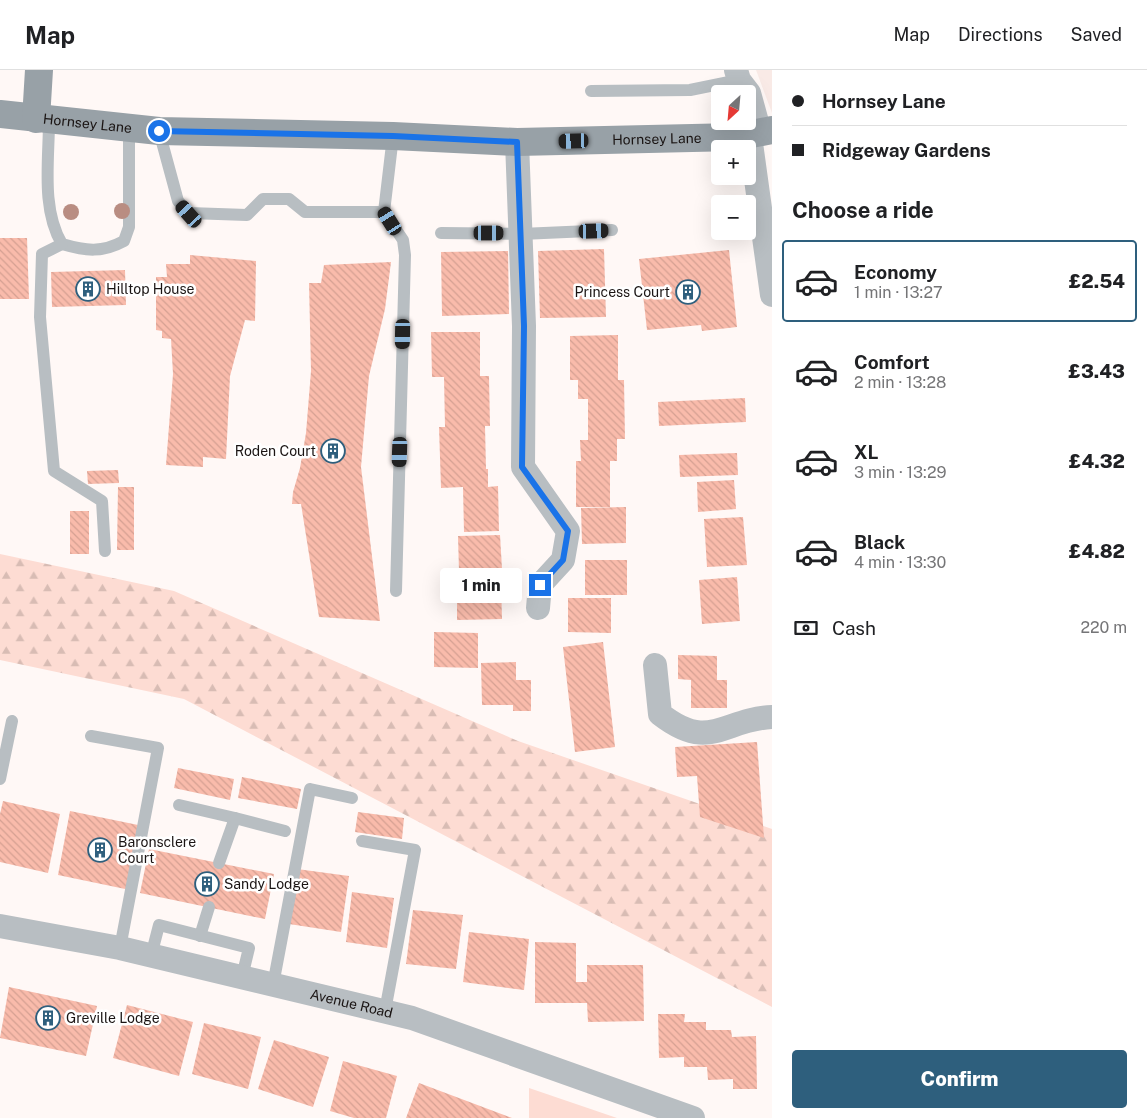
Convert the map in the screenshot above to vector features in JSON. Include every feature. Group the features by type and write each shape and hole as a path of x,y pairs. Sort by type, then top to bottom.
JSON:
{"main road":[{"path":"39,70 43,120"},
{"name":"Hornsey Lane","path":"0,114 159,131 393,136 517,142 761,133"}],"street":[{"path":"738,75 749,93 761,133 772,295"},
{"path":"517,142 524,326 522,467 568,531 563,560 540,585 538,608"},
{"path":"655,664 660,714 678,728 711,734 760,717 772,717"},
{"name":"Avenue Road","path":"0,926 120,948 385,1011 448,1030 693,1118"}],"lane":[{"path":"591,91 690,90 738,75"},
{"path":"43,120 53,229 62,244"},
{"path":"105,551 102,501 54,471 40,317 42,254 62,244 80,249 108,249 124,241 129,227 129,128"},
{"path":"159,131 178,201 189,214 247,215 263,199 289,199 305,212 384,212"},
{"path":"393,136 384,212 403,240 405,255 396,591"},
{"path":"441,233 522,234 612,230"},
{"path":"0,779 12,721"},
{"path":"91,736 158,748 120,948"},
{"path":"272,985 310,789 352,798"},
{"path":"179,805 286,831"},
{"path":"219,863 235,818"},
{"path":"362,841 415,850 385,1011"},
{"path":"200,936 209,907"},
{"path":"151,956 159,925 249,948 242,977"}],"shaded area":[{"path":"756,70 772,70 772,113"}],"green space":[{"path":"0,554 174,591 518,741 772,829 772,1007 184,699 0,660"},
{"path":"529,1088 617,1118 529,1118"}],"building":[{"path":"0,238 27,238 29,299 0,299"},
{"path":"604,249 606,317 540,318 538,251"},
{"name":"Princess Court","path":"729,250 737,327 702,331 701,325 647,330 639,259"},
{"path":"508,251 509,314 442,316 441,252"},
{"name":"Roden Court","path":"190,255 256,261 255,321 245,320 230,376 226,459 203,457 203,467 166,465 173,374 171,339 162,338 162,331 156,330 156,277 167,277 166,264 190,264"},
{"name":"Roden Court","path":"391,262 385,309 369,376 361,467 380,621 319,617 301,504 292,504 306,433 311,371 309,283 321,283 324,265"},
{"name":"Hilltop House","path":"125,270 126,305 52,307 51,272"},
{"path":"431,332 480,332 480,376 489,376 490,426 485,426 486,469 488,469 488,487 498,486 499,531 464,532 463,487 441,488 439,427 445,427 444,377 432,377"},
{"path":"618,335 618,380 624,380 625,439 617,439 617,461 610,461 610,507 576,507 576,461 581,461 580,440 588,440 588,399 578,399 578,380 570,380 570,336"},
{"path":"745,398 746,422 659,426 658,402"},
{"path":"737,453 738,475 680,477 679,455"},
{"path":"118,470 119,483 88,484 87,471"},
{"path":"734,480 736,509 698,512 697,482"},
{"path":"118,487 134,487 134,550 117,550"},
{"path":"626,507 626,543 582,544 581,508"},
{"path":"70,511 89,511 89,554 70,554"},
{"path":"743,517 747,565 707,567 704,519"},
{"path":"500,535 502,569 459,571 458,536"},
{"path":"585,560 627,560 627,595 585,595"},
{"path":"737,577 740,621 702,624 699,580"},
{"path":"501,584 502,619 457,620 457,585"},
{"path":"568,598 611,598 611,633 568,632"},
{"path":"434,632 478,633 478,668 434,667"},
{"path":"603,642 615,747 575,752 563,647"},
{"path":"678,655 717,656 717,680 727,680 727,708 691,708 691,680 678,679"},
{"path":"516,662 516,680 531,680 531,711 513,711 513,705 482,705 481,663"},
{"path":"757,742 764,838 700,817 697,776 677,777 675,747"},
{"path":"178,768 234,779 230,800 174,788"},
{"path":"242,777 301,789 297,809 238,798"},
{"path":"3,801 60,814 48,873 0,862 0,814"},
{"name":"Baronsclere Court","path":"70,811 143,826 130,890 58,875"},
{"path":"358,812 404,818 402,839 355,832"},
{"name":"Sandy Lodge","path":"149,849 274,874 265,919 140,893"},
{"path":"297,869 349,876 341,932 289,924"},
{"path":"352,892 394,898 387,948 346,942"},
{"path":"413,910 463,915 456,969 406,964"},
{"path":"469,932 529,939 524,990 463,982"},
{"path":"535,942 576,943 576,982 587,982 587,965 643,965 644,1021 588,1022 587,1003 535,1003"},
{"name":"Greville Lodge","path":"9,987 97,1006 86,1056 0,1038"},
{"path":"127,1005 193,1022 179,1076 113,1058"},
{"path":"658,1014 685,1014 684,1022 706,1022 706,1030 731,1030 732,1037 756,1036 757,1089 733,1089 733,1079 708,1080 707,1067 684,1067 684,1057 659,1058"},
{"path":"204,1023 261,1037 248,1089 192,1074"},
{"path":"274,1040 329,1057 313,1107 258,1089"},
{"path":"343,1061 397,1076 386,1118 354,1118 330,1111"},
{"path":"419,1083 512,1118 406,1118"}],"place":[{"name":"Hilltop House","path":"88,289"},
{"name":"Princess Court","path":"688,292"},
{"name":"Roden Court","path":"333,451"},
{"name":"Baronsclere Court","path":"100,850"},
{"name":"Sandy Lodge","path":"207,884"},
{"name":"Greville Lodge","path":"48,1018"}],"route":[{"path":"159,131 393,136 517,142 524,326 522,467 568,531 563,560 540,585"}]}
